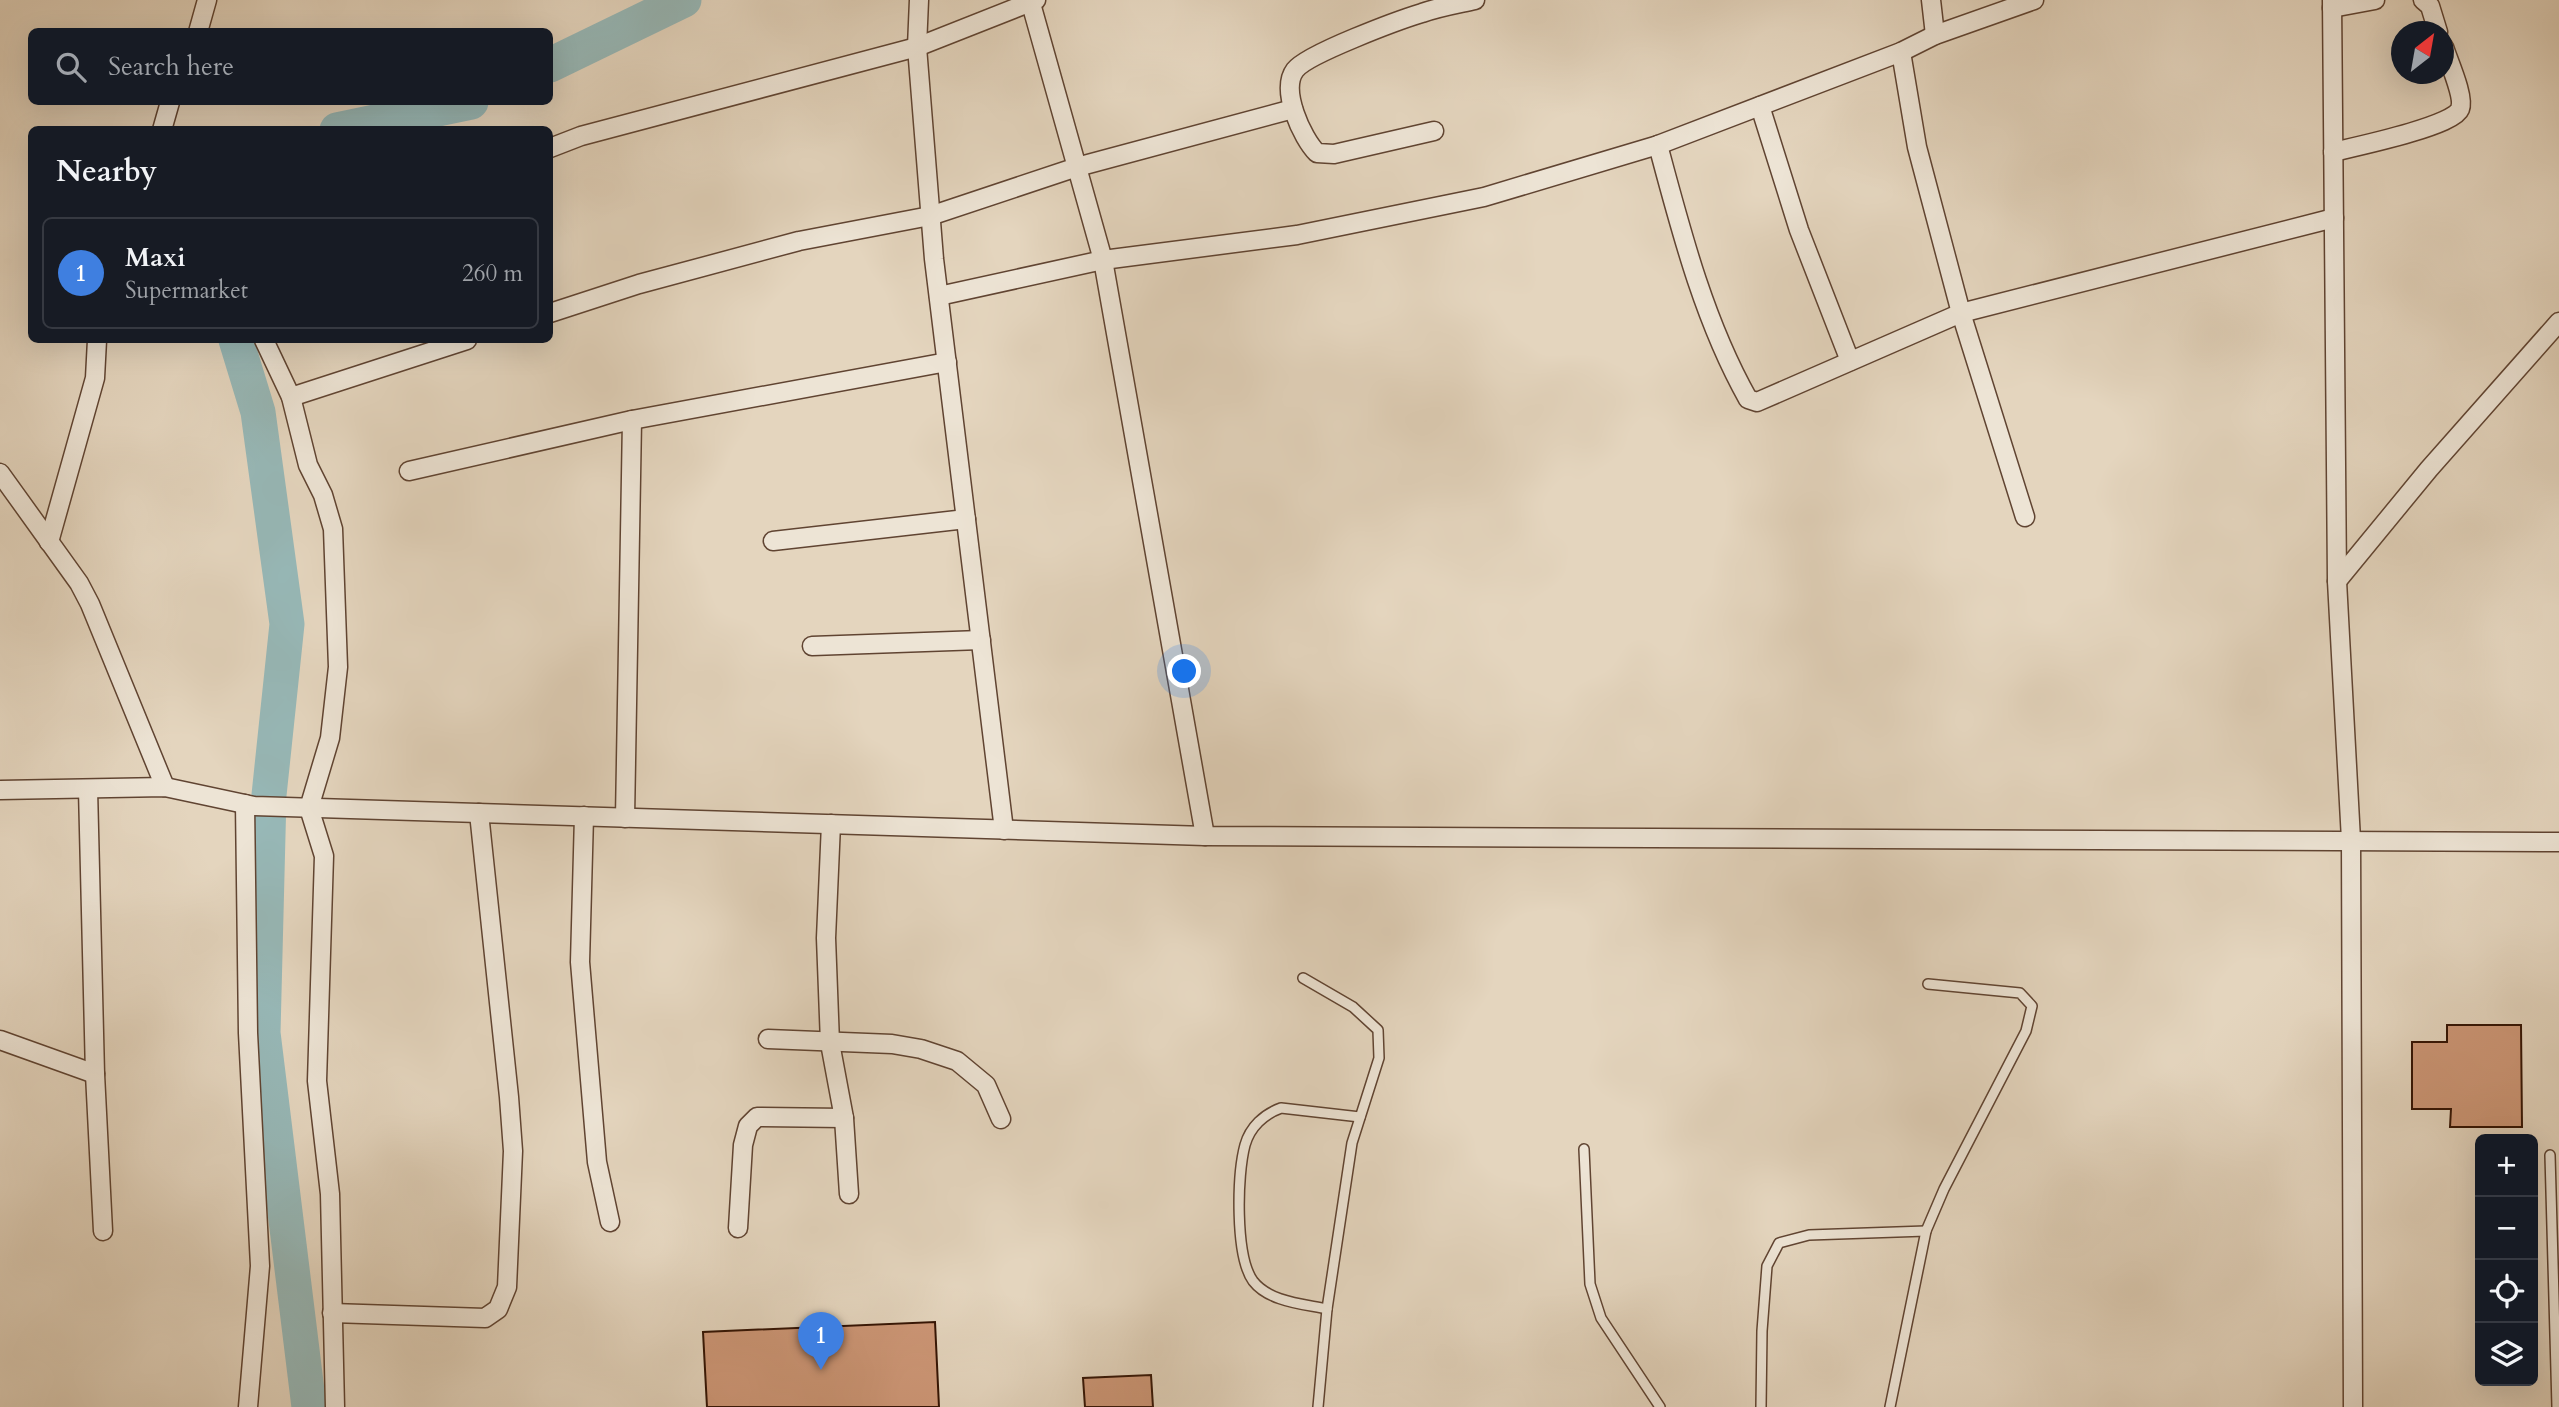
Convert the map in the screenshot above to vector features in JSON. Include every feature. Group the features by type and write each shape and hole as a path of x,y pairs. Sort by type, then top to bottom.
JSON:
{"street":[{"path":"199,28 207,0"},
{"path":"919,0 918,47 930,216 1004,830"},
{"path":"1434,131 1334,154 1317,153 1307,143 1293,109 1290,81 1296,69 1315,55 1424,12 1475,0"},
{"path":"1931,0 1936,35"},
{"path":"939,296 1103,260 1297,235 1471,200 1658,145 1901,52 1936,35 2034,0"},
{"path":"2353,1407 2351,840 2337,581 2332,4 2375,0"},
{"path":"2423,0 2430,6 2435,21"},
{"path":"553,147 580,136 918,47 1032,1 1103,260 1205,836"},
{"path":"1901,52 1917,147 1961,313 2025,517"},
{"path":"2333,152 2430,127 2453,117 2460,110 2461,99 2454,78"},
{"path":"164,126 169,105"},
{"path":"1760,106 1799,230 1850,361"},
{"path":"553,312 639,284 799,241 930,216 1077,167 1293,109"},
{"path":"1658,145 1685,244 1720,341 1748,399 1757,402 1961,313 2334,218"},
{"path":"2337,581 2429,469 2559,322"},
{"path":"49,542 95,378 97,343"},
{"path":"265,343 291,397 308,465 323,495 333,529 338,667 330,738 309,808 324,856 317,1080 330,1194 335,1407"},
{"path":"291,397 458,343"},
{"path":"409,471 632,420 947,362"},
{"path":"625,818 632,420"},
{"path":"0,473 9,499 49,542 79,583 165,787"},
{"path":"773,541 966,519"},
{"path":"812,646 981,640"},
{"path":"0,790 165,787 249,805 309,808 1205,836 2559,842"},
{"path":"88,789 95,1074 103,1231"},
{"path":"248,1407 260,1266 248,1033 249,805"},
{"path":"332,1313 485,1318 498,1309 507,1287 513,1151 479,813"},
{"path":"584,816 580,962 597,1162 610,1222"},
{"path":"831,824 826,938 830,1043 844,1118 849,1194"},
{"path":"768,1039 892,1044 921,1049 957,1061 986,1085 1002,1119"},
{"path":"0,1040 95,1074"},
{"path":"738,1228 743,1146 748,1126 757,1117 844,1118"}],"lane":[{"path":"1303,978 1353,1007 1378,1030 1378,1058 1352,1143 1327,1309 1318,1407"},
{"path":"1891,1407 1926,1231 1944,1189 2026,1031 2032,1006 2020,993 1928,984"},
{"path":"1327,1309 1277,1298 1254,1283 1243,1260 1239,1196 1245,1144 1260,1119 1281,1108 1360,1117"},
{"path":"1584,1149 1590,1284 1601,1318 1660,1407"},
{"path":"2550,1155 2557,1407"},
{"path":"1761,1407 1762,1331 1768,1266 1779,1243 1809,1235 1926,1231"}],"building":[{"path":"2447,1025 2521,1025 2522,1127 2450,1127 2451,1109 2412,1109 2412,1042 2447,1042"},
{"path":"935,1322 939,1407 707,1407 703,1332"},
{"path":"1151,1375 1153,1407 1085,1407 1083,1378"}],"waterway":[{"path":"553,64 684,0"},
{"path":"356,126 457,105"},
{"path":"237,343 258,412 287,624 269,795 263,1033 309,1407"}],"place":[{"name":"Maxi","path":"821,1370"}]}
